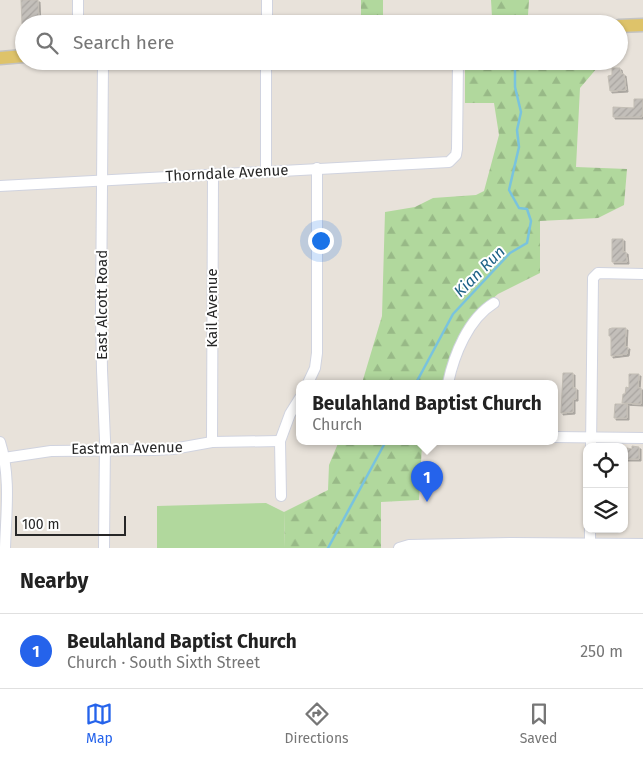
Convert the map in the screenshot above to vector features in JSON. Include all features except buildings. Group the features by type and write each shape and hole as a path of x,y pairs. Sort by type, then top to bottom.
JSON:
{"main road":[{"path":"628,26 643,25"},
{"path":"0,58 15,57"}],"street":[{"path":"78,0 78,15"},
{"path":"267,0 267,15"},
{"name":"East Alcott Road","path":"103,70 102,361 105,450 104,548"},
{"path":"266,70 266,171"},
{"name":"Thorndale Avenue","path":"0,186 317,168 445,163 453,159 457,149 458,70"},
{"path":"309,380 315,368 317,353 317,168"},
{"name":"Kail Avenue","path":"212,442 213,174"},
{"path":"591,442 593,278 596,274 643,274"},
{"path":"449,380 457,355 473,324 484,310 494,303"},
{"path":"281,496 280,440 290,414 296,404"},
{"path":"558,438 591,442 643,438"},
{"name":"Eastman Avenue","path":"4,458 51,450 173,449 212,442 280,440"},
{"path":"0,442 6,477 5,548"},
{"path":"590,533 590,546"},
{"path":"399,548 409,545 590,546 643,544"}],"green space":[{"path":"361,0 383,0 383,15 361,15"},
{"path":"491,0 529,0 528,15 492,15"},
{"path":"465,70 595,70 580,88 576,167 627,169 624,205 598,218 540,221 540,273 498,294 478,311 445,380 363,380 382,316 385,212 415,207 433,198 476,195 484,191 499,135 494,103 465,103"},
{"path":"337,445 422,445 419,500 381,502 381,548 285,548 284,512 328,490 329,465"},
{"path":"266,503 284,512 285,548 157,548 157,506"}],"waterway":[{"name":"Kian Run","path":"418,380 453,314 510,253 527,243 531,221 527,209 519,208 509,190 519,147 517,130 521,112 515,87 515,70"},
{"name":"Kian Run","path":"328,548 384,445"}],"place":[{"name":"Beulahland Baptist Church","path":"427,502"}]}
